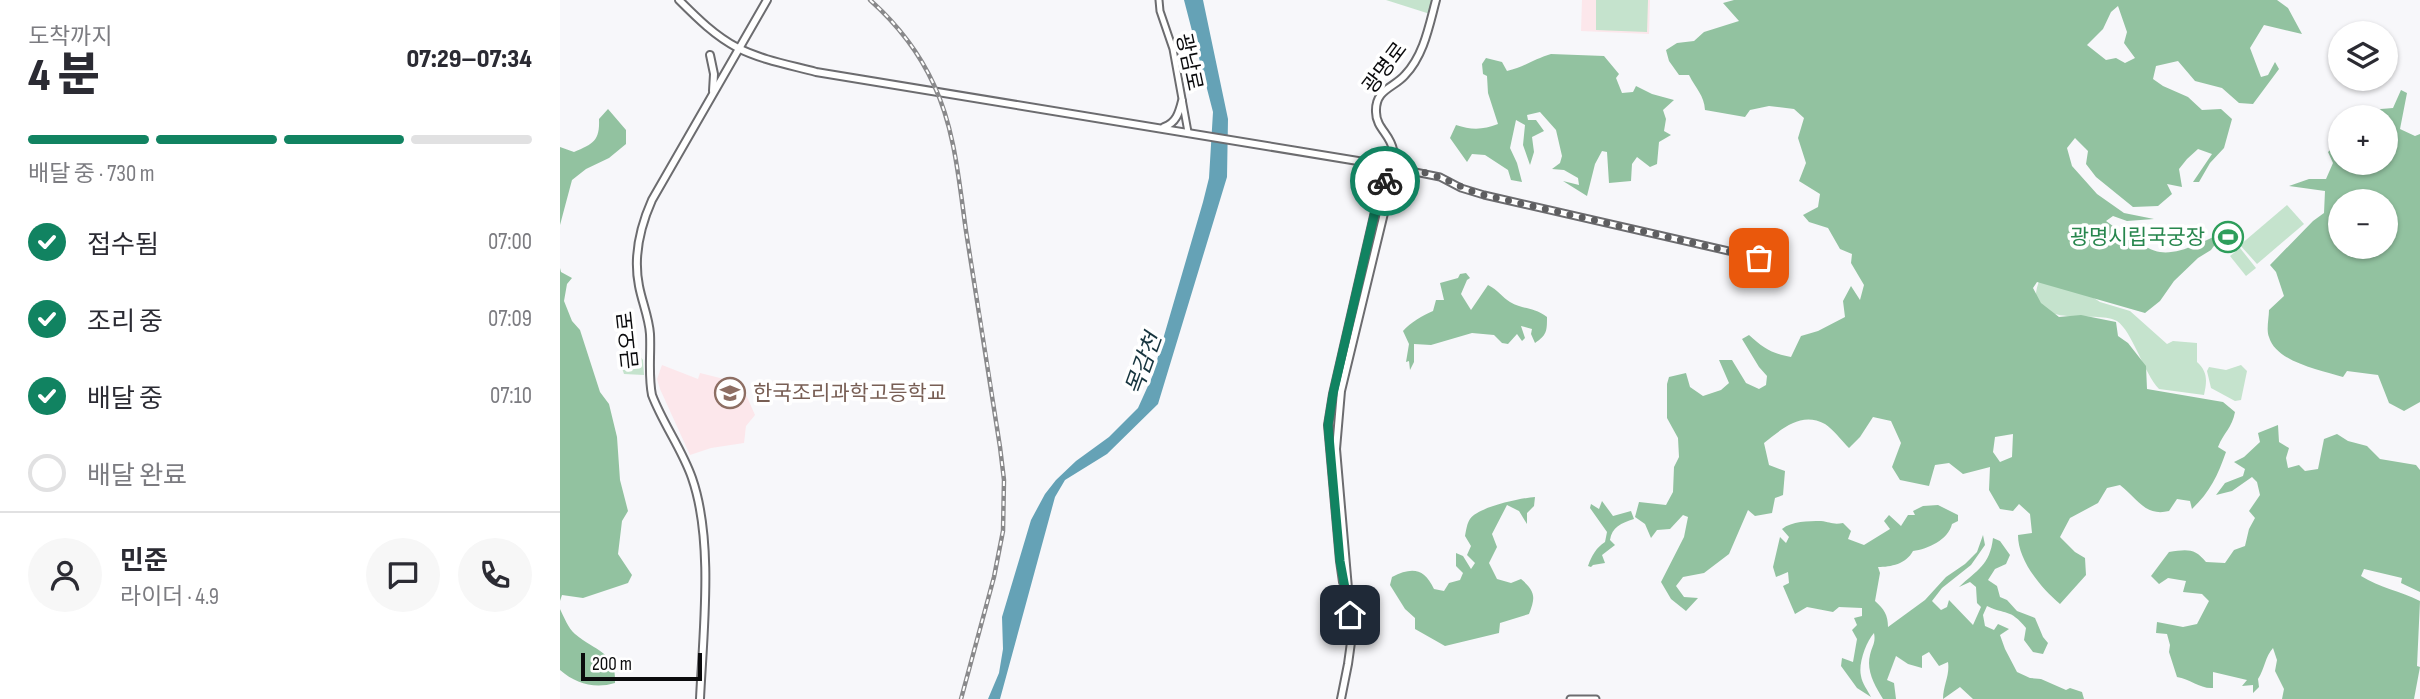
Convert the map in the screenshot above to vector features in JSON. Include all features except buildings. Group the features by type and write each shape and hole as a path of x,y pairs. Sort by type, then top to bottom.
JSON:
{"main road":[{"path":"679,0 711,30 738,48 816,72 1390,167"},
{"name":"금오로","path":"700,699 705,583 701,523 693,479 652,395 649,324 639,288 637,260 641,227 652,200 767,0"},
{"name":"광명로","path":"1393,150 1392,143 1379,126 1377,101 1387,87 1403,78 1419,56 1436,0"},
{"path":"710,55 713,92"},
{"path":"1159,128 1174,120 1182,101"},
{"path":"1361,162 1383,160 1393,150"},
{"path":"1341,699 1352,635 1348,595 1340,561 1328,425 1376,207 1393,150"},
{"path":"1361,162 1376,177 1382,194"}],"street":[{"name":"광남로","path":"1159,0 1173,50 1188,132"},
{"path":"1390,167 1440,177 1461,188 1484,195 1759,258"},
{"path":"1570,699 1595,699"}],"shaded area":[{"path":"1582,0 1650,0 1649,34 1581,31"},
{"path":"662,365 698,379 700,373 740,381 755,415 746,426 744,443 711,448 690,455 660,389 657,379"}],"green space":[{"path":"1386,0 1433,0 1430,14"},
{"path":"1596,0 1648,0 1647,32 1596,30"},
{"path":"1734,0 2277,0 2288,8 2302,34 2264,25 2250,48 2261,77 2268,75 2275,62 2279,69 2253,104 2239,103 2222,88 2195,81 2178,61 2156,66 2153,79 2163,86 2188,97 2202,110 2221,109 2232,119 2224,148 2210,163 2199,182 2193,182 2212,154 2198,149 2179,169 2182,187 2167,184 2172,194 2158,206 2133,207 2096,177 2086,164 2088,151 2075,138 2067,148 2072,166 2097,194 2124,213 2154,219 2127,221 2113,216 2106,221 2147,248 2160,252 2193,246 2224,232 2211,250 2198,258 2174,281 2160,301 2145,313 2037,282 2033,288 2041,303 2059,317 2081,315 2116,322 2118,336 2128,343 2146,366 2147,389 2223,402 2235,412 2218,447 2226,452 2220,468 2209,490 2192,509 2190,501 2177,499 2169,511 2154,511 2147,509 2120,485 2107,488 2098,503 2070,518 2060,537 2085,558 2086,575 2060,604 2038,581 2022,554 2018,535 2032,533 2030,514 2019,504 2013,511 2000,509 1989,490 1990,467 1963,474 1949,463 1935,465 1929,486 1900,480 1892,467 1901,443 1891,421 1873,417 1849,448 1825,424 1800,421 1785,427 1764,443 1769,465 1785,471 1783,495 1775,498 1772,513 1755,516 1748,510 1729,554 1704,573 1683,577 1676,586 1684,597 1698,598 1686,611 1671,599 1661,582 1684,537 1688,517 1683,515 1670,529 1657,530 1651,538 1645,524 1635,517 1639,502 1666,505 1673,492 1674,467 1679,457 1678,438 1667,418 1669,377 1686,373 1690,387 1703,396 1721,390 1729,383 1719,360 1732,360 1746,383 1759,389 1766,385 1767,376 1742,339 1749,335 1768,350 1791,357 1801,336 1818,331 1845,317 1843,301 1851,286 1860,300 1864,285 1851,263 1852,254 1840,249 1828,228 1809,222 1803,215 1818,207 1820,194 1799,181 1806,163 1798,138 1804,118 1794,109 1769,106 1750,110 1745,117 1705,110 1701,96 1689,75 1679,75 1669,61 1666,50 1677,43 1694,41 1704,32 1739,21 1723,3","holes":["2118,6 2127,32 2124,43 2135,58 2125,63 2116,58 2106,60 2087,45 2103,29 2111,12","2013,434 2012,457 2000,462 1993,452 1995,437"]},
{"path":"1551,54 1604,56 1619,74 1616,78 1622,93 1633,92 1636,86 1674,100 1663,110 1666,119 1664,131 1671,135 1659,142 1657,164 1650,167 1637,157 1632,164 1631,181 1609,183 1607,152 1602,151 1595,164 1587,196 1563,181 1579,185 1578,178 1564,170 1552,169 1560,163 1562,156 1556,130 1540,112 1527,115 1528,120 1536,120 1544,131 1532,137 1534,152 1530,165 1523,145 1525,125 1516,120 1510,148 1522,182 1511,180 1508,170 1485,155 1472,154 1467,162 1450,138 1456,125 1477,129 1498,124 1488,93 1487,76 1483,74 1482,64 1486,58 1502,62 1507,71"},
{"path":"2401,90 2407,93 2400,129 2415,136 2420,134 2420,402 2404,411 2389,403 2378,375 2347,371 2343,377 2311,368 2280,353 2269,337 2269,310 2284,296 2276,272 2270,265 2324,213 2325,191 2289,186 2309,179 2326,179 2328,174 2398,175 2398,105 2394,105"},
{"path":"608,109 626,130 626,144 609,158 586,169 572,180 560,225 560,147 574,152 591,144 597,137 599,119"},
{"path":"2287,205 2304,224 2257,264 2240,245"},
{"path":"2240,248 2256,268 2246,276 2230,256"},
{"path":"560,268 561,272 572,278 567,284 564,301 572,321 580,330 600,392 609,404 617,437 620,480 628,511 622,521 618,554 632,575 628,583 583,598 562,595 560,601"},
{"path":"1466,273 1470,278 1461,294 1471,310 1488,285 1510,302 1547,317 1544,335 1535,343 1532,329 1521,326 1525,338 1522,341 1517,334 1508,344 1502,343 1494,335 1472,333 1431,345 1414,344 1414,362 1410,370 1409,361 1406,362 1409,344 1403,331 1433,311 1436,300 1444,300 1440,283"},
{"path":"2040,279 2083,291 2100,302 2130,311 2167,344 2173,341 2197,343 2197,362 2206,377 2204,395 2159,389 2128,334 2117,321 2063,315 2040,306 2036,296"},
{"path":"627,352 640,356 643,360 644,375 624,374 622,368"},
{"path":"2241,365 2247,371 2241,400 2235,401 2211,388 2207,371 2209,367 2226,370"},
{"path":"2278,425 2279,442 2289,448 2286,458 2288,468 2299,465 2305,471 2318,469 2324,439 2337,434 2348,441 2367,446 2380,459 2416,465 2420,470 2420,592 2401,583 2402,578 2364,569 2361,576 2420,601 2417,666 2420,667 2414,699 2282,699 2284,689 2275,671 2277,660 2273,648 2258,679 2259,687 2253,693 2253,685 2242,686 2247,680 2213,672 2213,688 2177,677 2169,652 2167,634 2156,633 2157,622 2183,627 2197,624 2209,601 2202,594 2183,592 2186,581 2168,578 2159,584 2151,576 2169,552 2190,551 2206,562 2225,563 2234,550 2245,546 2255,518 2249,511 2260,495 2257,482 2252,477 2232,491 2216,495 2225,483 2243,476 2245,469 2234,462 2244,457 2260,442 2258,433"},
{"path":"1535,497 1534,506 1527,513 1527,524 1519,511 1507,505 1492,534 1497,547 1489,563 1497,579 1511,583 1521,579 1529,587 1533,603 1529,614 1500,623 1499,633 1445,646 1415,629 1415,618 1405,609 1390,585 1392,577 1417,571 1426,577 1434,589 1444,591 1449,583 1460,580 1463,573 1456,566 1456,553 1463,556 1471,569 1475,563 1467,555 1471,546 1465,536 1470,519 1490,507"},
{"path":"1602,501 1613,516 1631,511 1634,519 1621,524 1613,532 1610,540 1615,545 1602,555 1605,563 1591,567 1588,566 1591,558 1605,542 1607,532 1590,508 1591,504 1599,509"},
{"path":"1938,505 1958,515 1958,521 1952,524 1946,535 1931,546 1913,551 1902,562 1878,567 1880,573 1875,601 1885,612 1888,627 1925,600 1946,577 1965,564 1977,552 1983,535 1985,545 1971,565 1942,588 1932,601 1941,610 1947,607 1949,600 1973,625 1981,607 1977,603 1976,587 1970,582 1959,587 1986,561 1993,538 2000,541 2010,555 2006,564 1995,569 1988,580 1997,586 2000,597 2007,600 2017,611 2035,618 2048,643 2043,654 2033,652 2024,640 2026,628 2020,622 2011,615 1987,606 1983,615 1985,626 1994,630 1998,624 2009,629 2000,635 2017,672 2066,690 2070,688 2082,692 2084,699 1973,699 1960,687 1943,699 1948,662 1939,666 1929,652 1922,656 1922,668 1908,664 1896,656 1887,680 1894,683 1896,699 1883,699 1874,684 1869,667 1874,633 1863,653 1860,671 1871,697 1857,688 1841,666 1842,658 1853,662 1857,639 1852,630 1857,625 1854,618 1862,616 1862,608 1839,607 1833,612 1807,607 1795,614 1783,586 1789,583 1788,572 1776,577 1773,567 1780,537 1786,543 1789,537 1782,529 1790,524 1806,521 1843,523 1851,531 1848,539 1864,545 1890,529 1884,521 1889,515 1901,526 1908,515 1915,515 1913,511 1923,506"},
{"path":"560,609 573,632 608,658 615,673 615,683 586,684 560,670"}],"water":[{"name":"목감천","path":"1184,0 1203,0 1228,119 1227,177 1158,404 1107,454 1065,480 1055,497 1000,699 988,699 999,673 1003,649 1002,617 1031,520 1056,480 1076,461 1109,437 1138,408 1152,377 1203,202 1209,178 1213,112"}],"railway":[{"path":"870,0 914,50 934,85 947,120 1000,447 1004,480 1003,531 994,577 961,699"}],"way so far":[{"path":"1385,181 1390,167 1407,169 1440,177 1461,188 1484,195 1759,258"}],"place":[{"name":"광명시립국궁장","path":"2228,237"},
{"name":"한국조리과학고등학교","path":"730,393"}],"route":[{"path":"1350,615 1340,561 1328,425 1376,207 1385,181"}]}
